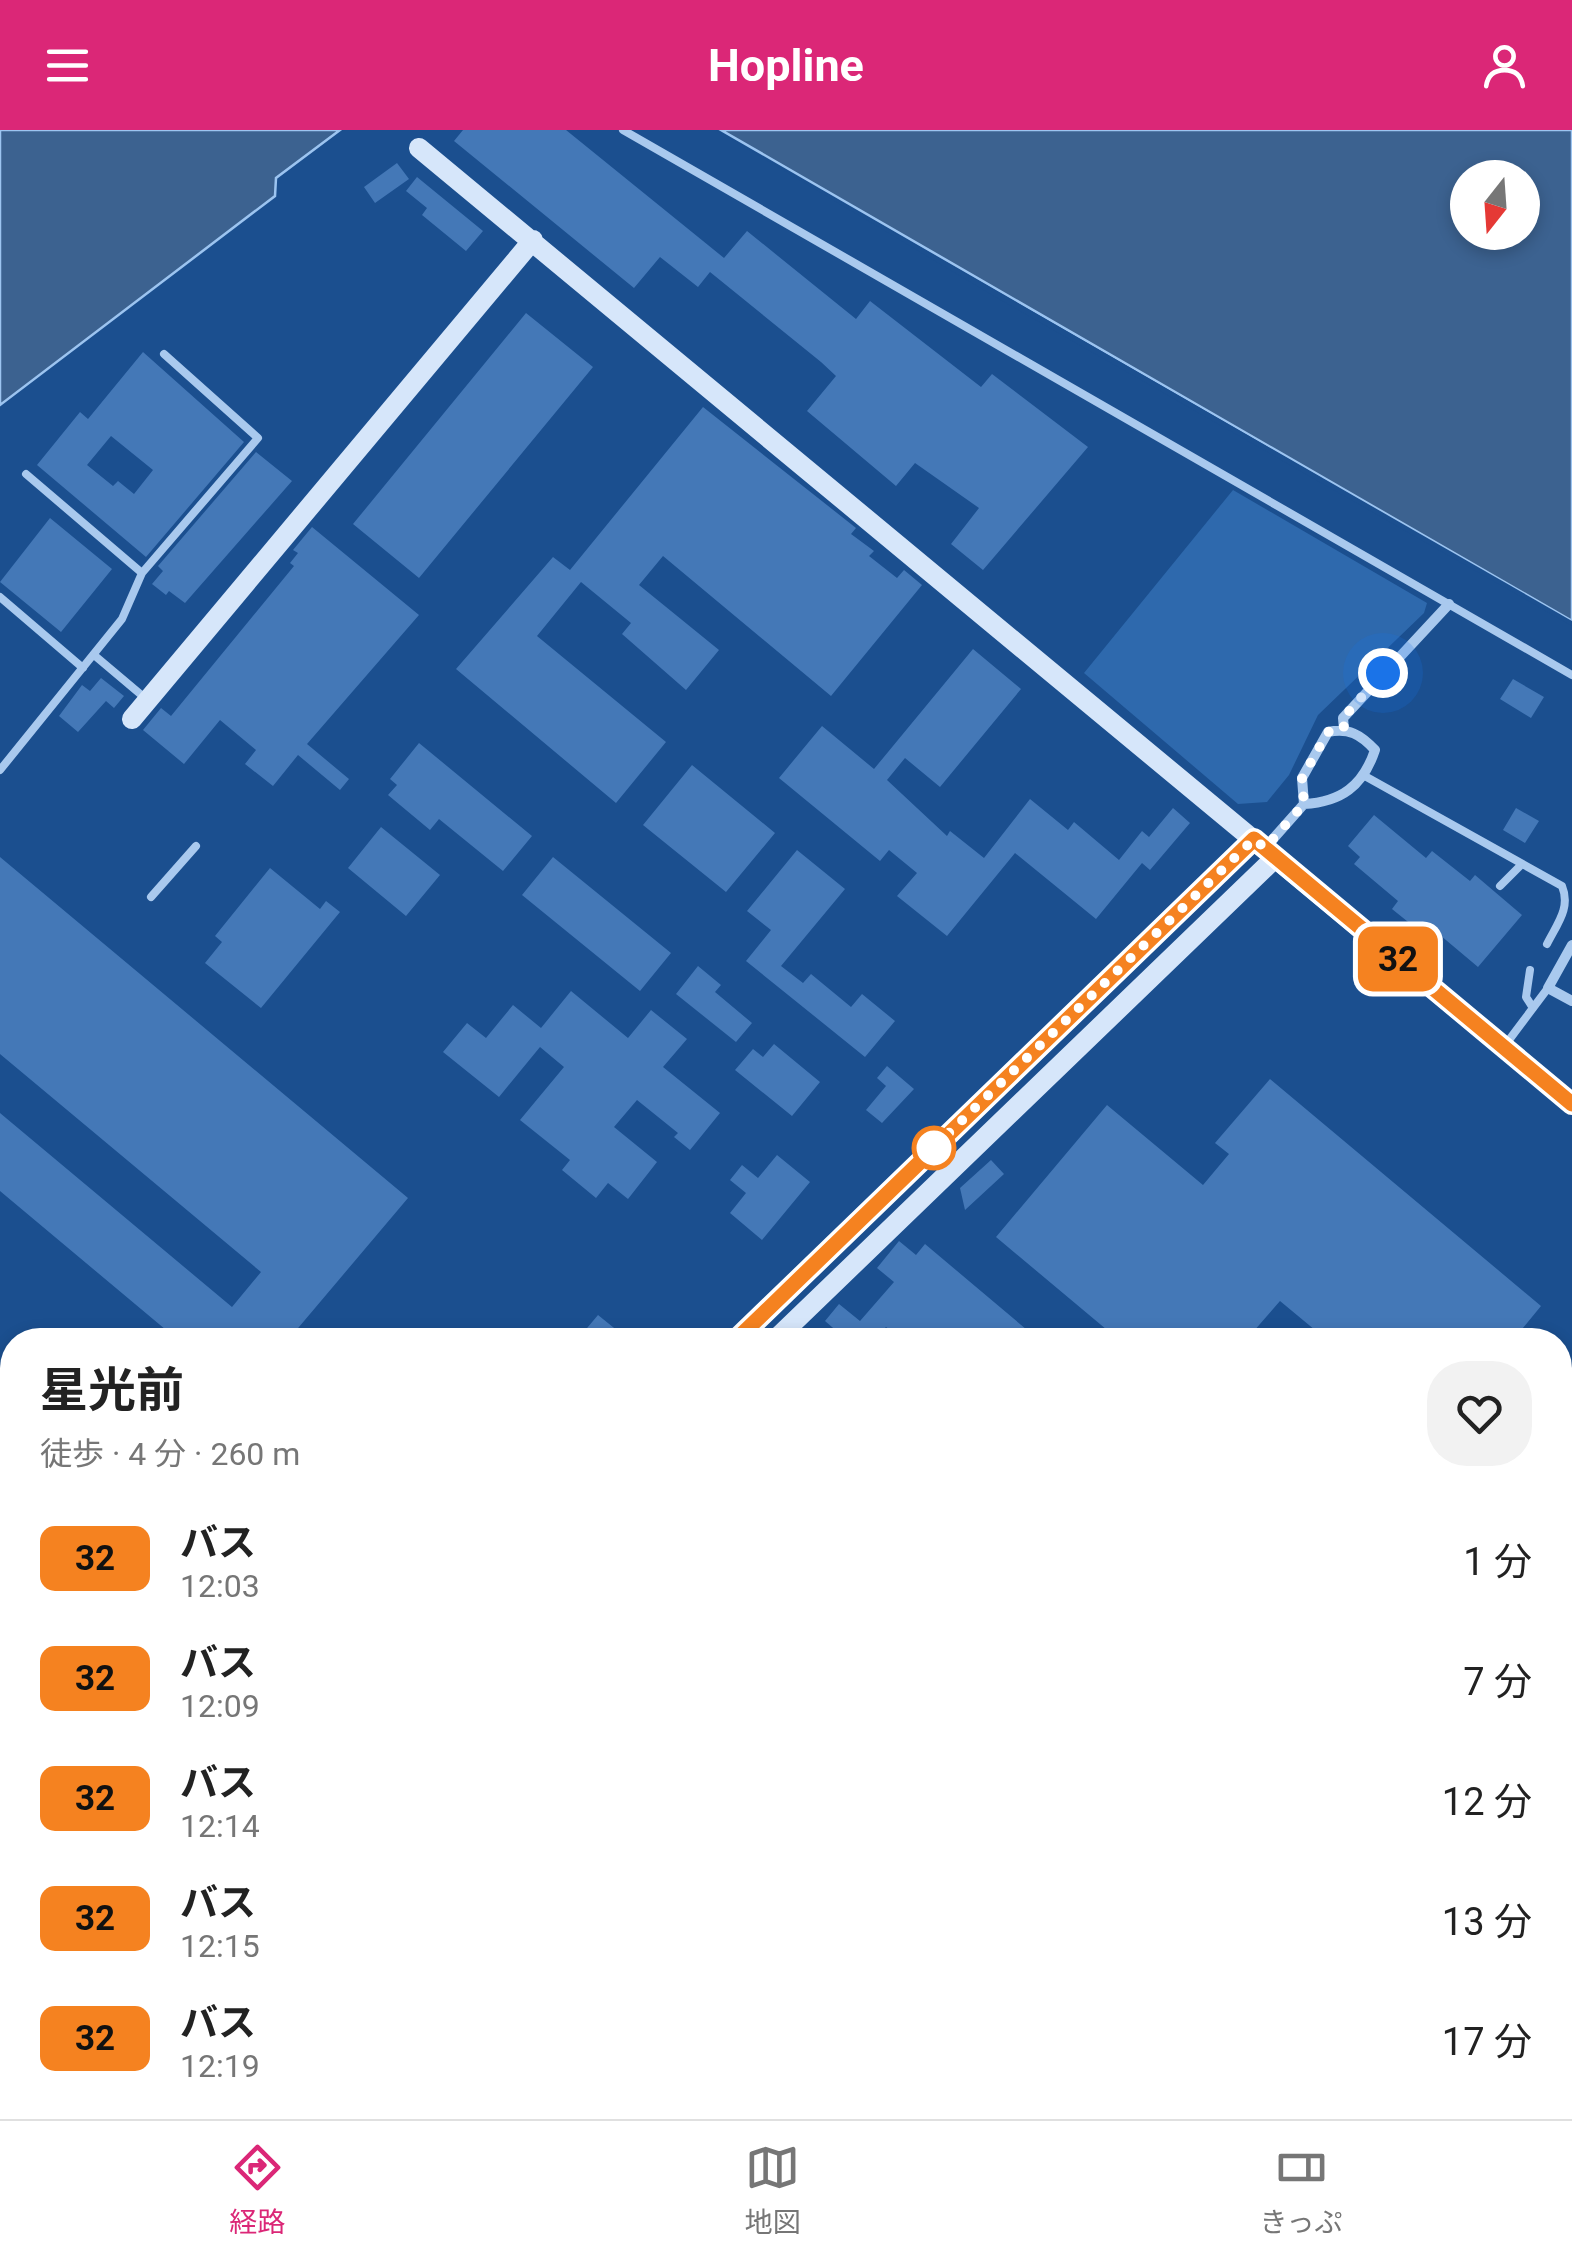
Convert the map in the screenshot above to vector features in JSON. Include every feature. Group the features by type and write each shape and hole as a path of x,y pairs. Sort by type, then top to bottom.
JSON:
{"street":[{"path":"420,148 1572,1104"},
{"path":"132,720 533,240"},
{"path":"1344,729 1343,718 1352,707 1448,604"},
{"path":"788,1328 1265,848 1304,804 1334,802 1363,774 1375,750 1362,736 1344,729 1328,732 1302,778 1304,804"},
{"path":"749,1328 1265,848"},
{"path":"1572,945 1548,988 1572,1001"}],"lane":[{"path":"624,130 1572,675"},
{"path":"0,770 122,619 142,573 258,438 164,354"},
{"path":"26,474 142,573"},
{"path":"0,597 83,668"},
{"path":"94,655 148,700"},
{"path":"1363,774 1562,886 1568,898 1546,944"},
{"path":"151,897 196,846"},
{"path":"1500,886 1522,864"},
{"path":"1530,970 1526,997 1533,1008"},
{"path":"1504,1047 1548,988"}],"shaded area":[{"path":"0,130 340,130 276,178 275,196 0,405"},
{"path":"721,130 1572,130 1572,621"},
{"path":"1233,490 1427,603 1424,613 1318,715 1289,775 1267,802 1238,804 1084,673"}],"pier":[{"path":"716,130 1572,621 1572,626 992,295"}],"building":[{"path":"463,130 566,130 724,258 747,231 856,319 870,301 981,387 992,374 1088,447 983,570 951,544 979,508 915,463 896,486 807,411 836,376 821,362 710,272 698,287 660,257 634,288 454,141"},
{"path":"397,163 409,179 375,203 364,187"},
{"path":"417,177 483,231 466,251 422,215 427,208 406,191"},
{"path":"526,313 593,367 419,578 353,524"},
{"path":"143,352 244,442 146,557 37,465 80,412 88,419","holes":["111,436 153,470 134,494 118,481 113,486 87,465"]},
{"path":"703,407 856,528 851,534 874,551 869,556 897,578 904,570 922,585 831,696 663,556 639,585 719,650 686,690 622,634 631,623 581,582 537,636 666,742 616,803 456,669 553,557 570,570"},
{"path":"256,452 292,481 185,603 169,591 166,595 152,584 163,571 158,566"},
{"path":"50,518 112,569 61,632 0,582"},
{"path":"312,527 419,615 307,744 349,779 340,790 298,755 273,786 245,764 256,750 220,720 184,764 143,730 161,708 171,716 294,566 290,563 298,553 293,550"},
{"path":"973,649 1021,689 940,787 905,758 887,780 947,836 950,831 984,858 1030,799 1068,830 1074,822 1119,860 1142,831 1149,837 1173,808 1190,823 1150,870 1142,863 1096,919 1015,853 947,936 897,896 917,873 889,850 880,861 779,778 822,726 874,769"},
{"path":"101,678 124,696 114,708 106,701 78,732 59,716 82,685 90,691"},
{"path":"1513,679 1544,697 1531,718 1500,699"},
{"path":"419,743 532,836 503,871 439,819 430,830 388,795 397,785 390,779"},
{"path":"692,765 775,833 726,892 643,825"},
{"path":"1516,808 1539,821 1525,843 1503,830"},
{"path":"1374,815 1426,858 1432,851 1470,881 1475,875 1522,915 1478,967 1434,930 1428,938 1392,909 1398,901 1354,864 1360,857 1348,846"},
{"path":"381,827 440,875 406,916 348,868"},
{"path":"797,850 845,889 781,966 803,983 811,974 851,1007 862,994 895,1021 865,1057 746,961 771,930 747,911"},
{"path":"0,857 408,1198 298,1328 164,1328 0,1191 0,1113 232,1307 261,1272 0,1054"},
{"path":"553,857 671,953 640,991 522,895"},
{"path":"270,868 320,909 326,901 340,912 261,1008 205,963 222,942 215,936"},
{"path":"698,966 721,985 715,992 752,1023 736,1042 676,994"},
{"path":"571,991 628,1038 651,1010 687,1039 663,1067 720,1113 690,1150 674,1137 678,1133 637,1100 614,1127 657,1162 628,1199 608,1183 596,1198 562,1170 570,1160 520,1120 564,1067 540,1047 499,1097 443,1052 467,1023 486,1038 513,1005 541,1028"},
{"path":"774,1044 820,1082 792,1116 735,1070 753,1049 763,1057"},
{"path":"887,1066 914,1089 882,1123 866,1110 886,1086 877,1078"},
{"path":"1270,1079 1541,1306 1523,1328 1313,1328 1280,1301 1256,1328 1105,1328 996,1237 1107,1105 1203,1185 1229,1154 1215,1143"},
{"path":"777,1155 810,1182 762,1240 730,1213 746,1193 730,1180 742,1165 758,1178"},
{"path":"991,1160 1004,1174 965,1210 960,1188"},
{"path":"899,1241 916,1255 925,1244 1025,1328 833,1328 825,1321 839,1304 860,1321 894,1282 877,1268"},
{"path":"598,1315 614,1328 587,1328"}],"bus line":[{"name":"32","path":"748,1328 1254,839 1572,1104"}],"route":[{"path":"934,1148 922,1159 1254,839 1265,848 1304,804 1302,778 1328,732 1344,729 1343,718 1383,673"}]}
